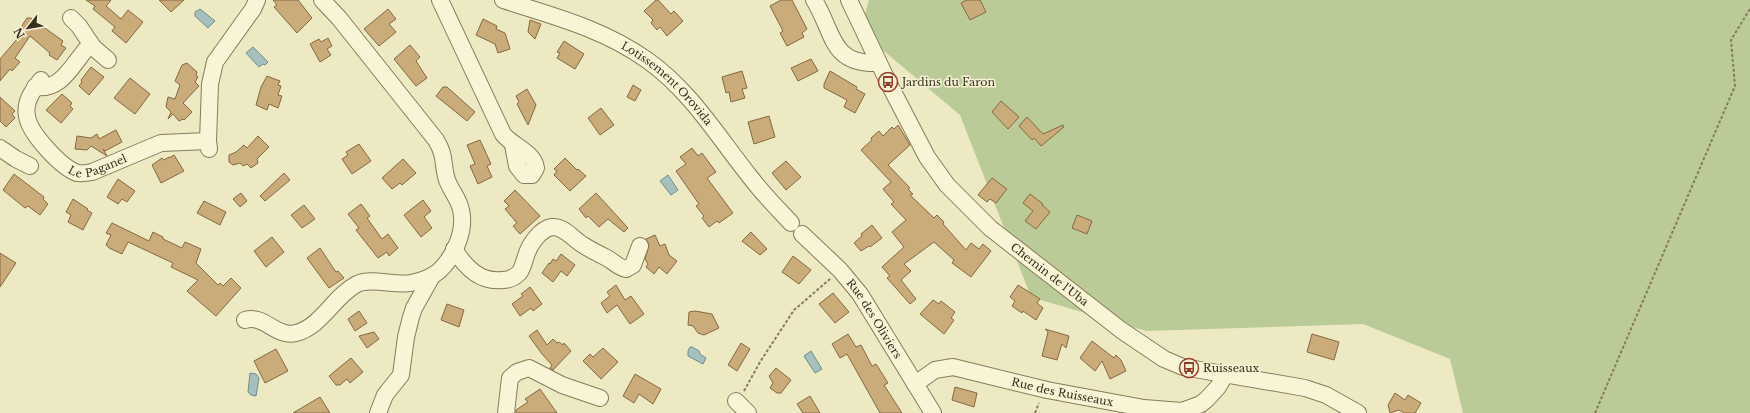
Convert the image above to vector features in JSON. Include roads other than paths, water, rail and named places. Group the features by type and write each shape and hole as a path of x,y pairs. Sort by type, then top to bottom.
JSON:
{"street":[{"name":"Le Paganel","path":"91,44 80,56 65,77 59,82 49,87 38,83 30,96 26,110 30,127 46,148 76,173 92,172 161,142 208,145 210,84 215,62 253,9 257,0"},
{"path":"322,0 339,18 441,147 445,158 448,182 462,211 462,229 454,249 444,265 432,276 414,308 406,337 401,375 385,395 378,413"},
{"path":"440,0 500,128 506,138 513,145"},
{"name":"Lotissement Orovida","path":"503,0 564,19 592,30 647,60 663,72 693,103 751,178 797,228"},
{"path":"814,0 839,51 847,57 857,61 878,62"},
{"name":"Chemin de l'Uba","path":"849,0 878,62 927,157 947,185 982,221 1121,330 1157,355 1178,366 1305,388 1326,395 1358,413"},
{"path":"71,18 79,26 91,44 108,60"},
{"path":"0,148 16,159 30,166"},
{"path":"454,249 470,270 482,278 498,281 510,279 518,273 522,268 528,250 541,233 549,228 563,230 583,245 626,269 633,265 640,246"},
{"name":"Rue des Oliviers","path":"797,228 840,270 866,303 933,413"},
{"path":"245,320 255,318 284,333 296,333 310,326 348,290 360,283 412,283 432,276"},
{"name":"Rue des Ruisseaux","path":"915,384 935,370 953,366 1047,390 1144,408 1182,411 1201,404 1207,399 1218,387 1225,375"},
{"path":"506,413 510,378 517,372 529,368 562,385 600,398"}],"water":[{"path":"200,9 215,21 208,28 195,16 195,12"},
{"path":"253,47 268,62 265,65 263,64 259,67 246,53"},
{"path":"668,175 678,190 671,195 660,181"},
{"path":"690,347 699,351 700,354 706,358 703,364 688,356"},
{"path":"811,351 822,369 815,373 804,356"},
{"path":"250,373 256,374 259,378 256,396 251,395 248,392"}],"place":[{"name":"Jardins du Faron","path":"888,82"},
{"name":"Ruisseaux","path":"1189,368"}]}
